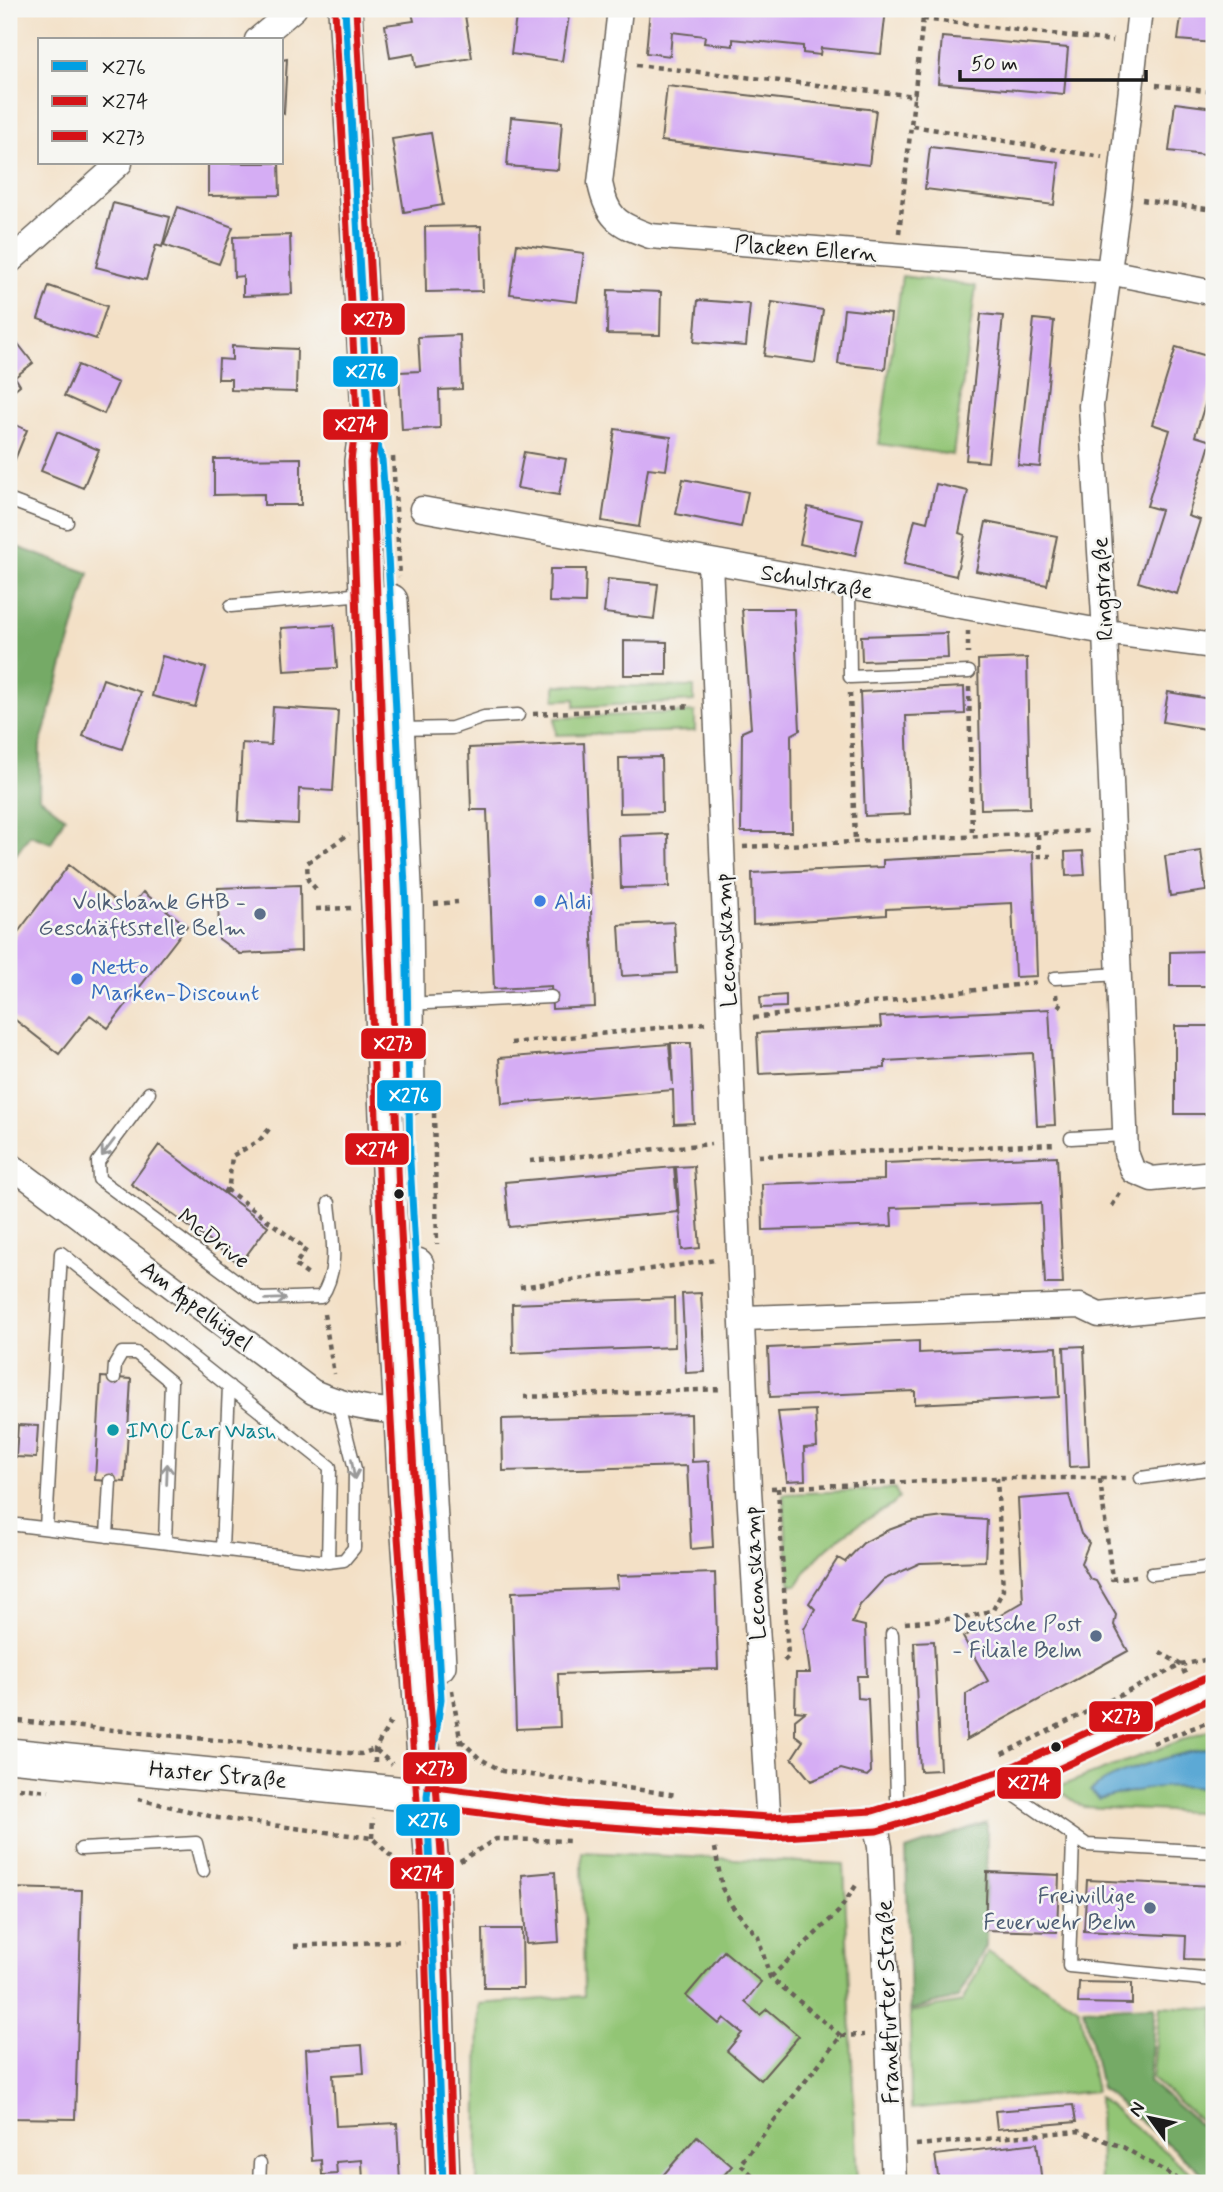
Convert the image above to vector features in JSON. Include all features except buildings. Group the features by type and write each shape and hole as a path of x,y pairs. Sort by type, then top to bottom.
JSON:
{"street":[{"path":"259,38 294,9"},
{"path":"345,9 368,413 361,461 379,593 395,1004 393,1237 405,1494 427,1796 443,2183"},
{"name":"Placken Ellern","path":"620,9 600,183 605,207 623,226 650,236 1108,272 1214,293"},
{"name":"Ringstraße","path":"1140,9 1119,197 1091,406 1105,632 1126,1153 1133,1171 1152,1179 1214,1173"},
{"path":"9,262 119,164"},
{"name":"Schulstraße","path":"422,509 1105,632 1214,646"},
{"name":"Leconskamp","path":"710,562 744,1318 749,1490 769,1828"},
{"path":"395,1004 406,1072 441,1699 427,1796"},
{"name":"Am Appelhügel","path":"9,1164 313,1392 338,1402 383,1411 401,1411"},
{"path":"744,1318 1080,1306 1099,1315 1214,1304"},
{"path":"427,1796 568,1814 769,1828 876,1821 1009,1780 1214,1686"},
{"name":"Haster Straße","path":"9,1755 427,1796"},
{"name":"Frankfurter Straße","path":"876,1821 880,1847 894,2183"}],"lane":[{"path":"9,500 67,522"},
{"path":"849,587 850,677 969,672"},
{"path":"231,606 379,593"},
{"path":"385,729 452,728 484,717 518,715"},
{"path":"1055,978 1119,974"},
{"path":"395,1004 551,997"},
{"name":"McDrive","path":"149,1093 98,1162 99,1179 261,1299 321,1297"},
{"path":"1071,1139 1125,1135"},
{"path":"321,1297 330,1284 334,1248 329,1203"},
{"path":"46,1528 61,1254 330,1467 328,1562"},
{"path":"114,1378 122,1353 136,1353 171,1382 165,1542"},
{"path":"222,1549 229,1386"},
{"path":"9,1524 328,1562 344,1560 354,1548 355,1469 338,1402"},
{"path":"1141,1478 1214,1468"},
{"path":"107,1535 110,1481"},
{"path":"1152,1574 1214,1567"},
{"path":"892,1634 897,1797 900,1815"},
{"path":"1009,1780 1016,1796 1073,1838 1096,1847 1214,1852"},
{"path":"1073,1838 1069,1966 1214,1980"},
{"path":"81,1849 196,1843 203,1871"},
{"path":"259,2183 260,2163"}],"path":[{"path":"896,254 913,126 924,9"},
{"path":"923,19 1135,44"},
{"path":"614,63 916,96"},
{"path":"1131,82 1214,92"},
{"path":"913,126 1123,161"},
{"path":"1119,197 1214,210"},
{"path":"967,608 972,837"},
{"path":"850,677 855,842"},
{"path":"518,715 715,705"},
{"path":"316,889 308,880 307,863 359,827"},
{"path":"721,849 1113,831"},
{"path":"1038,834 1039,856 1051,856"},
{"path":"317,909 362,908"},
{"path":"511,1044 1054,981 1055,978"},
{"path":"270,1128 259,1141 232,1156 229,1185 225,1191 306,1249 295,1265 315,1279 321,1297 338,1402"},
{"path":"530,1161 735,1149 1055,1145 1071,1139"},
{"path":"520,1287 741,1257"},
{"path":"524,1397 746,1388"},
{"path":"749,1490 997,1478 1141,1478"},
{"path":"892,1634 900,1623 969,1617 993,1610 1003,1590 997,1478"},
{"path":"1100,1479 1112,1579 1152,1574"},
{"path":"990,1759 1181,1665 1214,1658"},
{"path":"9,1720 361,1754 375,1749"},
{"path":"460,1740 479,1758 502,1771 689,1796"},
{"path":"9,1787 60,1791"},
{"path":"124,1797 218,1818 372,1838 395,1860 402,1882"},
{"path":"715,1846 722,1888 732,1906 758,1937 770,1977 841,2036 740,2164 761,2183"},
{"path":"770,1977 839,1911 880,1847"},
{"path":"294,1946 404,1941"},
{"path":"893,2147 1078,2131 1123,2147 1185,2183"}],"green space":[{"path":"902,276 976,286 953,455 879,444"},
{"path":"9,544 89,573 40,746 39,797 65,817 51,843 30,835 9,864"},
{"path":"555,685 694,687 694,701 575,707 575,699 555,700"},
{"path":"695,712 695,731 556,735 555,718"},
{"path":"895,1489 899,1497 893,1505 839,1538 816,1559 797,1585 790,1585 783,1494"},
{"path":"1214,1728 1214,1813 1083,1807 1055,1788"},
{"path":"987,1822 986,1946 958,1998 910,2010 906,1850"},
{"path":"582,1852 844,1864 857,2183 477,2183 479,2004 584,1996"},
{"path":"988,1951 1079,2008 1096,2091 911,2109 910,2012 962,2002"},
{"path":"1155,2006 1149,2082 1214,2136 1214,2183 1101,2088 1084,2009"},
{"path":"1160,2006 1214,2009 1214,2132 1152,2079"},
{"path":"1099,2097 1203,2183 1100,2183"}],"water":[{"path":"1214,1747 1214,1791 1171,1786 1099,1799 1090,1791 1114,1776 1167,1758"}],"transit line":[{"name":"X276","path":"345,9 368,413 382,460 385,497 406,905 410,1162 441,1699 427,1796 443,2183"},
{"name":"X273","path":"356,9 378,412 372,462 399,1195 415,1493 443,1881 453,2183"},
{"name":"X274","path":"335,10 357,413 351,461 379,1196 395,1495 423,1883 433,2183"},
{"name":"X273","path":"428,1786 569,1804 769,1817 873,1811 1005,1770 1210,1676"},
{"name":"X274","path":"426,1806 567,1824 768,1838 877,1831 1013,1790 1214,1697"}],"place":[{"name":"Aldi","path":"540,901"},
{"name":"Volksbank GHB - Geschäftsstelle Belm","path":"260,914"},
{"name":"Netto Marken-Discount","path":"77,979"},
{"name":"IMO Car Wash","path":"113,1430"},
{"name":"Deutsche Post - Filiale Belm","path":"1096,1636"},
{"name":"Freiwillige Feuerwehr Belm","path":"1150,1908"}]}
